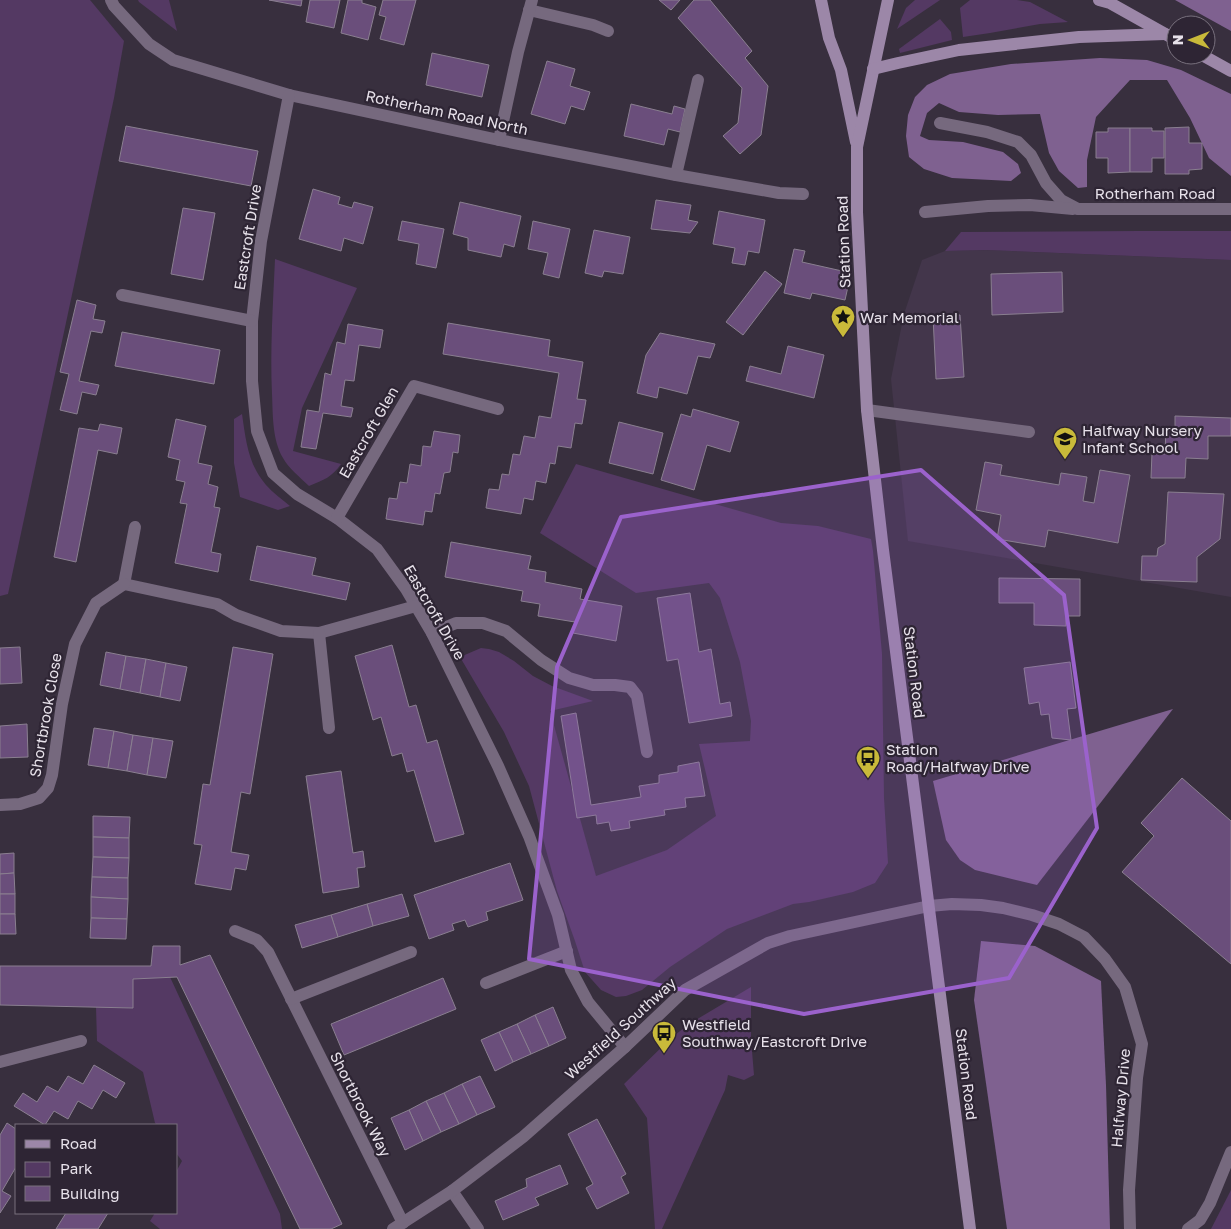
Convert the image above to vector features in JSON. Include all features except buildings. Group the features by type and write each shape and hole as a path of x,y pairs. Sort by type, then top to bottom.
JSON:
{"main road":[{"name":"Station Road","path":"821,0 829,38 841,70 857,147"},
{"name":"Station Road","path":"888,0 857,147 857,212 867,410 884,559 970,1229"},
{"path":"1105,1 1166,35"},
{"path":"873,69 898,62 960,50 1079,38 1166,37"},
{"path":"1216,63 1231,71"}],"street":[{"name":"Rotherham Road North","path":"111,0 114,6 149,44 173,60 289,95 676,176 779,193 803,194"},
{"path":"499,140 530,5 608,31"},
{"path":"676,176 698,80"},
{"name":"Eastcroft Drive","path":"289,95 261,241 252,321 252,381 257,431 273,473 298,494 337,518 377,549 406,589 432,633 498,766 529,836 558,915 571,970 588,1002 625,1046"},
{"path":"940,123 987,132 1018,142 1031,155 1046,183 1062,200 1078,210"},
{"name":"Rotherham Road","path":"925,212 988,206 1030,205 1078,210 1231,209"},
{"path":"122,295 252,321"},
{"name":"Eastcroft Glen","path":"337,518 414,386 498,409"},
{"path":"867,410 1028,432"},
{"path":"135,527 124,584 217,604 236,615 281,631 320,633 416,606"},
{"name":"Shortbrook Close","path":"0,805 20,804 39,798 48,788 52,775 62,704 75,644 96,603 124,584"},
{"path":"432,633 456,623 483,623 506,631 541,660 569,678 594,685 630,687 637,696 647,752"},
{"path":"320,633 329,728"},
{"name":"Halfway Drive","path":"929,906 952,904 988,906 1032,915 1059,924 1084,937 1106,959 1125,987 1142,1044 1137,1078 1129,1190 1130,1229"},
{"name":"Westfield Southway","path":"398,1226 452,1191 523,1137 685,990 768,942 929,906"},
{"name":"Shortbrook Way","path":"235,931 257,940 268,952 398,1226"},
{"path":"486,983 567,951"},
{"path":"291,999 411,952"},
{"path":"0,1062 81,1041"},
{"path":"1188,1229 1200,1220 1210,1204 1231,1152"},
{"path":"452,1191 478,1229"}],"highlighted area":[{"path":"921,470 1064,595 1097,828 1009,978 804,1014 529,959 557,667 621,517"}],"shaded area":[{"path":"1175,0 1231,0 1231,31 1216,23 1216,15 1202,15"},
{"path":"1100,58 1147,60 1181,70 1231,94 1231,176 1209,158 1190,118 1167,80 1130,80 1096,117 1087,160 1087,187 1078,188 1059,171 1049,153 1040,114 998,115 959,112 939,103 927,113 920,136 929,140 963,142 1003,152 1018,164 1021,173 1011,181 952,178 924,169 909,157 906,136 908,115 915,97 927,85 950,74 1011,64"},
{"name":"Halfway Nursery Infant School","path":"986,250 1231,260 1231,597 908,541 891,379 904,314 922,260 945,251"},
{"path":"1173,709 1037,885 975,870 960,860 946,840 933,781"},
{"path":"981,941 1035,946 1101,981 1110,1229 1007,1229 974,1000"}],"green space":[{"path":"0,0 90,0 124,41 114,98 8,594 0,596"},
{"path":"138,0 169,0 177,31 139,2"},
{"path":"915,0 940,0 897,29 906,8"},
{"path":"970,0 1017,0 1030,2 1068,22 1040,24 963,37 960,8"},
{"path":"940,19 951,32 952,40 900,53 899,49"},
{"path":"1231,231 1231,260 986,250 945,251 961,232"},
{"path":"275,259 357,288 302,408 293,451 341,464 327,478 309,486 285,462 279,451 275,435 271,360"},
{"path":"242,414 249,452 255,469 269,488 290,506 278,510 240,497 234,463 234,419"},
{"path":"576,464 781,523 818,526 871,539 882,654 884,798 888,863 875,883 853,892 793,904 727,929 670,967 642,990 626,996 616,997 601,990 585,972 557,891 529,786 504,732 460,657 481,648 499,652 533,676 552,686 593,701 550,711 596,876 667,850 716,816 699,744 750,741 751,721 740,662 720,598 709,583 636,593 540,533"},
{"path":"170,977 280,1214 282,1229 160,1229 150,1221 154,1214 178,1214 178,1168 182,1161 178,1156 178,1124 155,1123 143,1072 97,1041 96,1007 132,1008 133,979"},
{"path":"751,987 751,1039 754,1075 744,1080 728,1075 725,1090 662,1229 655,1229 647,1118 624,1084 670,1039 689,1024"},
{"path":"1231,1190 1231,1229 1211,1229"}],"place":[{"name":"War Memorial","path":"843,338"},
{"name":"Halfway Nursery Infant School","path":"1065,460"},
{"name":"Station Road/Halfway Drive","path":"868,779"},
{"name":"Westfield Southway/Eastcroft Drive","path":"664,1054"}]}
